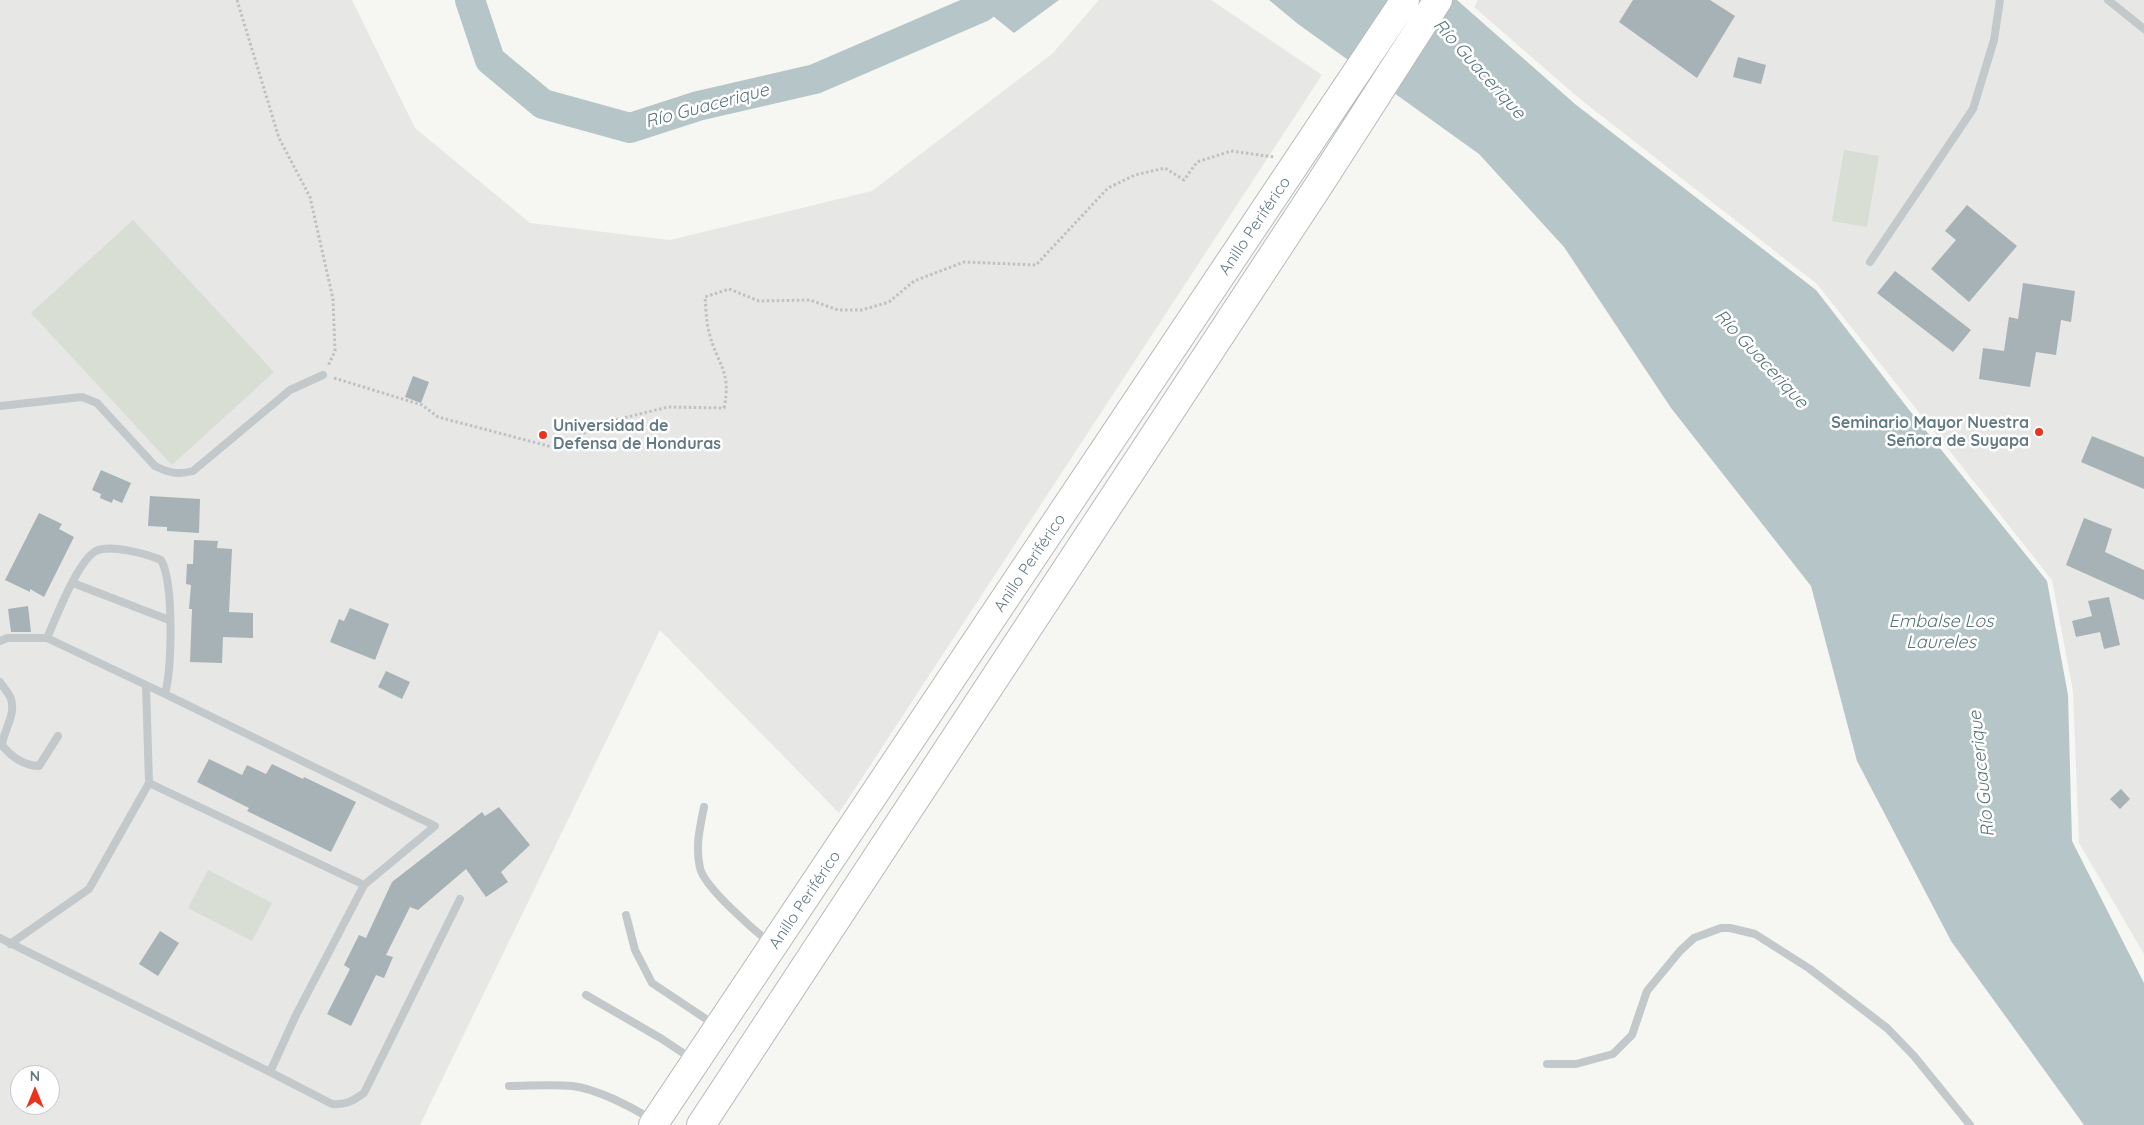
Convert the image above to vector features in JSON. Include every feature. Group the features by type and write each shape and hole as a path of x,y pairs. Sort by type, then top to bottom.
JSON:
{"highway":[{"name":"Anillo Periférico","path":"654,1123 1405,0"},
{"name":"Anillo Periférico","path":"701,1125 1324,177 1438,0"}],"lane":[{"path":"1870,262 1973,109 1994,40 2000,0"},
{"path":"2108,0 2144,28"},
{"path":"0,406 82,397 97,403 155,466 168,472 182,474 194,470 290,390 323,375"},
{"path":"47,638 84,562 97,550 114,549 147,554 161,560 168,577 169,679 165,694"},
{"path":"73,583 169,620"},
{"path":"0,641 7,638 47,638 435,826 364,885 296,1015 270,1072"},
{"path":"0,682 11,698 13,713 2,745 8,752 29,766 39,766 58,736"},
{"path":"10,944 89,889 149,783 146,686"},
{"path":"149,783 364,885"},
{"path":"704,807 699,833 698,855 700,870 711,886 744,922 774,946"},
{"path":"0,938 332,1104 342,1105 351,1102 364,1093 460,899"},
{"path":"626,915 635,950 652,983 719,1028"},
{"path":"1547,1064 1576,1064 1613,1054 1632,1035 1647,991 1680,951 1694,938 1711,930 1730,928 1755,934 1810,968 1887,1028 1914,1056 1970,1125"},
{"path":"586,994 662,1039 696,1062"},
{"path":"509,1086 573,1086 612,1098 633,1108 654,1123"}],"path":[{"path":"237,0 279,138 310,197 333,299 335,351 323,375 422,406 438,417 556,448 603,424 668,407 724,408 727,394 724,370 708,332 705,297 729,289 759,301 810,300 838,310 862,310 889,302 914,281 964,262 1036,265 1108,188 1135,175 1165,168 1184,180 1197,162 1231,151 1299,161"}],"shaded area":[{"name":"Universidad de Defensa de Honduras","path":"0,0 352,0 415,128 530,223 670,240 872,191 1052,54 1099,0 1211,0 1322,75 839,813 660,630 420,1125 0,1125"},
{"name":"Seminario Mayor Nuestra Señora de Suyapa","path":"1478,0 2144,0 2144,954 2079,843 2073,691 2052,580 1817,284 1580,99 1474,7"},
{"path":"1844,150 1879,156 1867,227 1832,221"},
{"path":"133,220 274,372 172,465 31,313"},
{"path":"208,870 272,903 252,941 188,908"}],"water":[{"path":"973,0 1059,0 1014,33"},
{"name":"Embalse Los Laureles","path":"1269,0 1457,0 1575,104 1816,290 1910,411 2047,581 2068,695 2072,841 2144,983 2144,1125 2084,1125 1951,941 1857,761 1811,586 1671,408 1564,247 1479,154 1298,24"}],"building":[{"path":"1633,0 1710,0 1735,16 1697,78 1619,22"},
{"path":"1738,57 1766,65 1761,84 1733,77"},
{"path":"1967,205 2017,246 1969,302 1931,269 1956,240 1945,231"},
{"path":"1895,271 1971,330 1953,352 1877,293"},
{"path":"2023,283 2075,291 2071,322 2061,320 2056,355 2036,352 2030,387 1979,379 1983,348 2004,351 2009,317 2018,319"},
{"path":"413,376 429,382 421,403 405,397"},
{"path":"2092,436 2144,457 2144,489 2081,462"},
{"path":"101,470 131,483 122,503 113,499 112,503 100,498 101,494 92,490"},
{"path":"150,496 200,499 199,533 167,531 167,527 148,526"},
{"path":"39,513 62,524 59,529 74,537 44,597 30,589 30,592 5,580"},
{"path":"2084,518 2112,529 2105,552 2144,570 2144,600 2066,565"},
{"path":"194,540 218,541 217,548 232,549 229,612 253,613 253,638 223,637 222,663 190,662 192,609 189,609 191,585 186,584 187,564 193,564"},
{"path":"2109,597 2120,645 2104,649 2100,632 2076,637 2072,621 2092,616 2088,601"},
{"path":"28,606 31,632 11,632 8,609"},
{"path":"350,608 389,624 375,660 330,642 339,619 344,621"},
{"path":"386,671 410,682 402,699 378,687"},
{"path":"209,759 242,775 247,765 266,774 272,764 356,802 331,852 247,811 249,808 197,782"},
{"path":"2121,789 2130,799 2120,809 2110,799"},
{"path":"499,807 530,845 501,872 508,882 486,897 466,869 418,910 410,907 386,955 393,957 384,978 376,975 351,1026 327,1014 350,969 344,965 359,935 366,938 392,882 482,812 485,816"},
{"path":"160,931 179,943 158,976 139,964"}],"waterway":[{"name":"Río Guacerique","path":"470,0 490,60 543,104 630,128 698,106 815,79 982,7 989,0"}],"place":[{"name":"Seminario Mayor Nuestra Señora de Suyapa","path":"2039,432"},
{"name":"Universidad de Defensa de Honduras","path":"543,435"}]}
